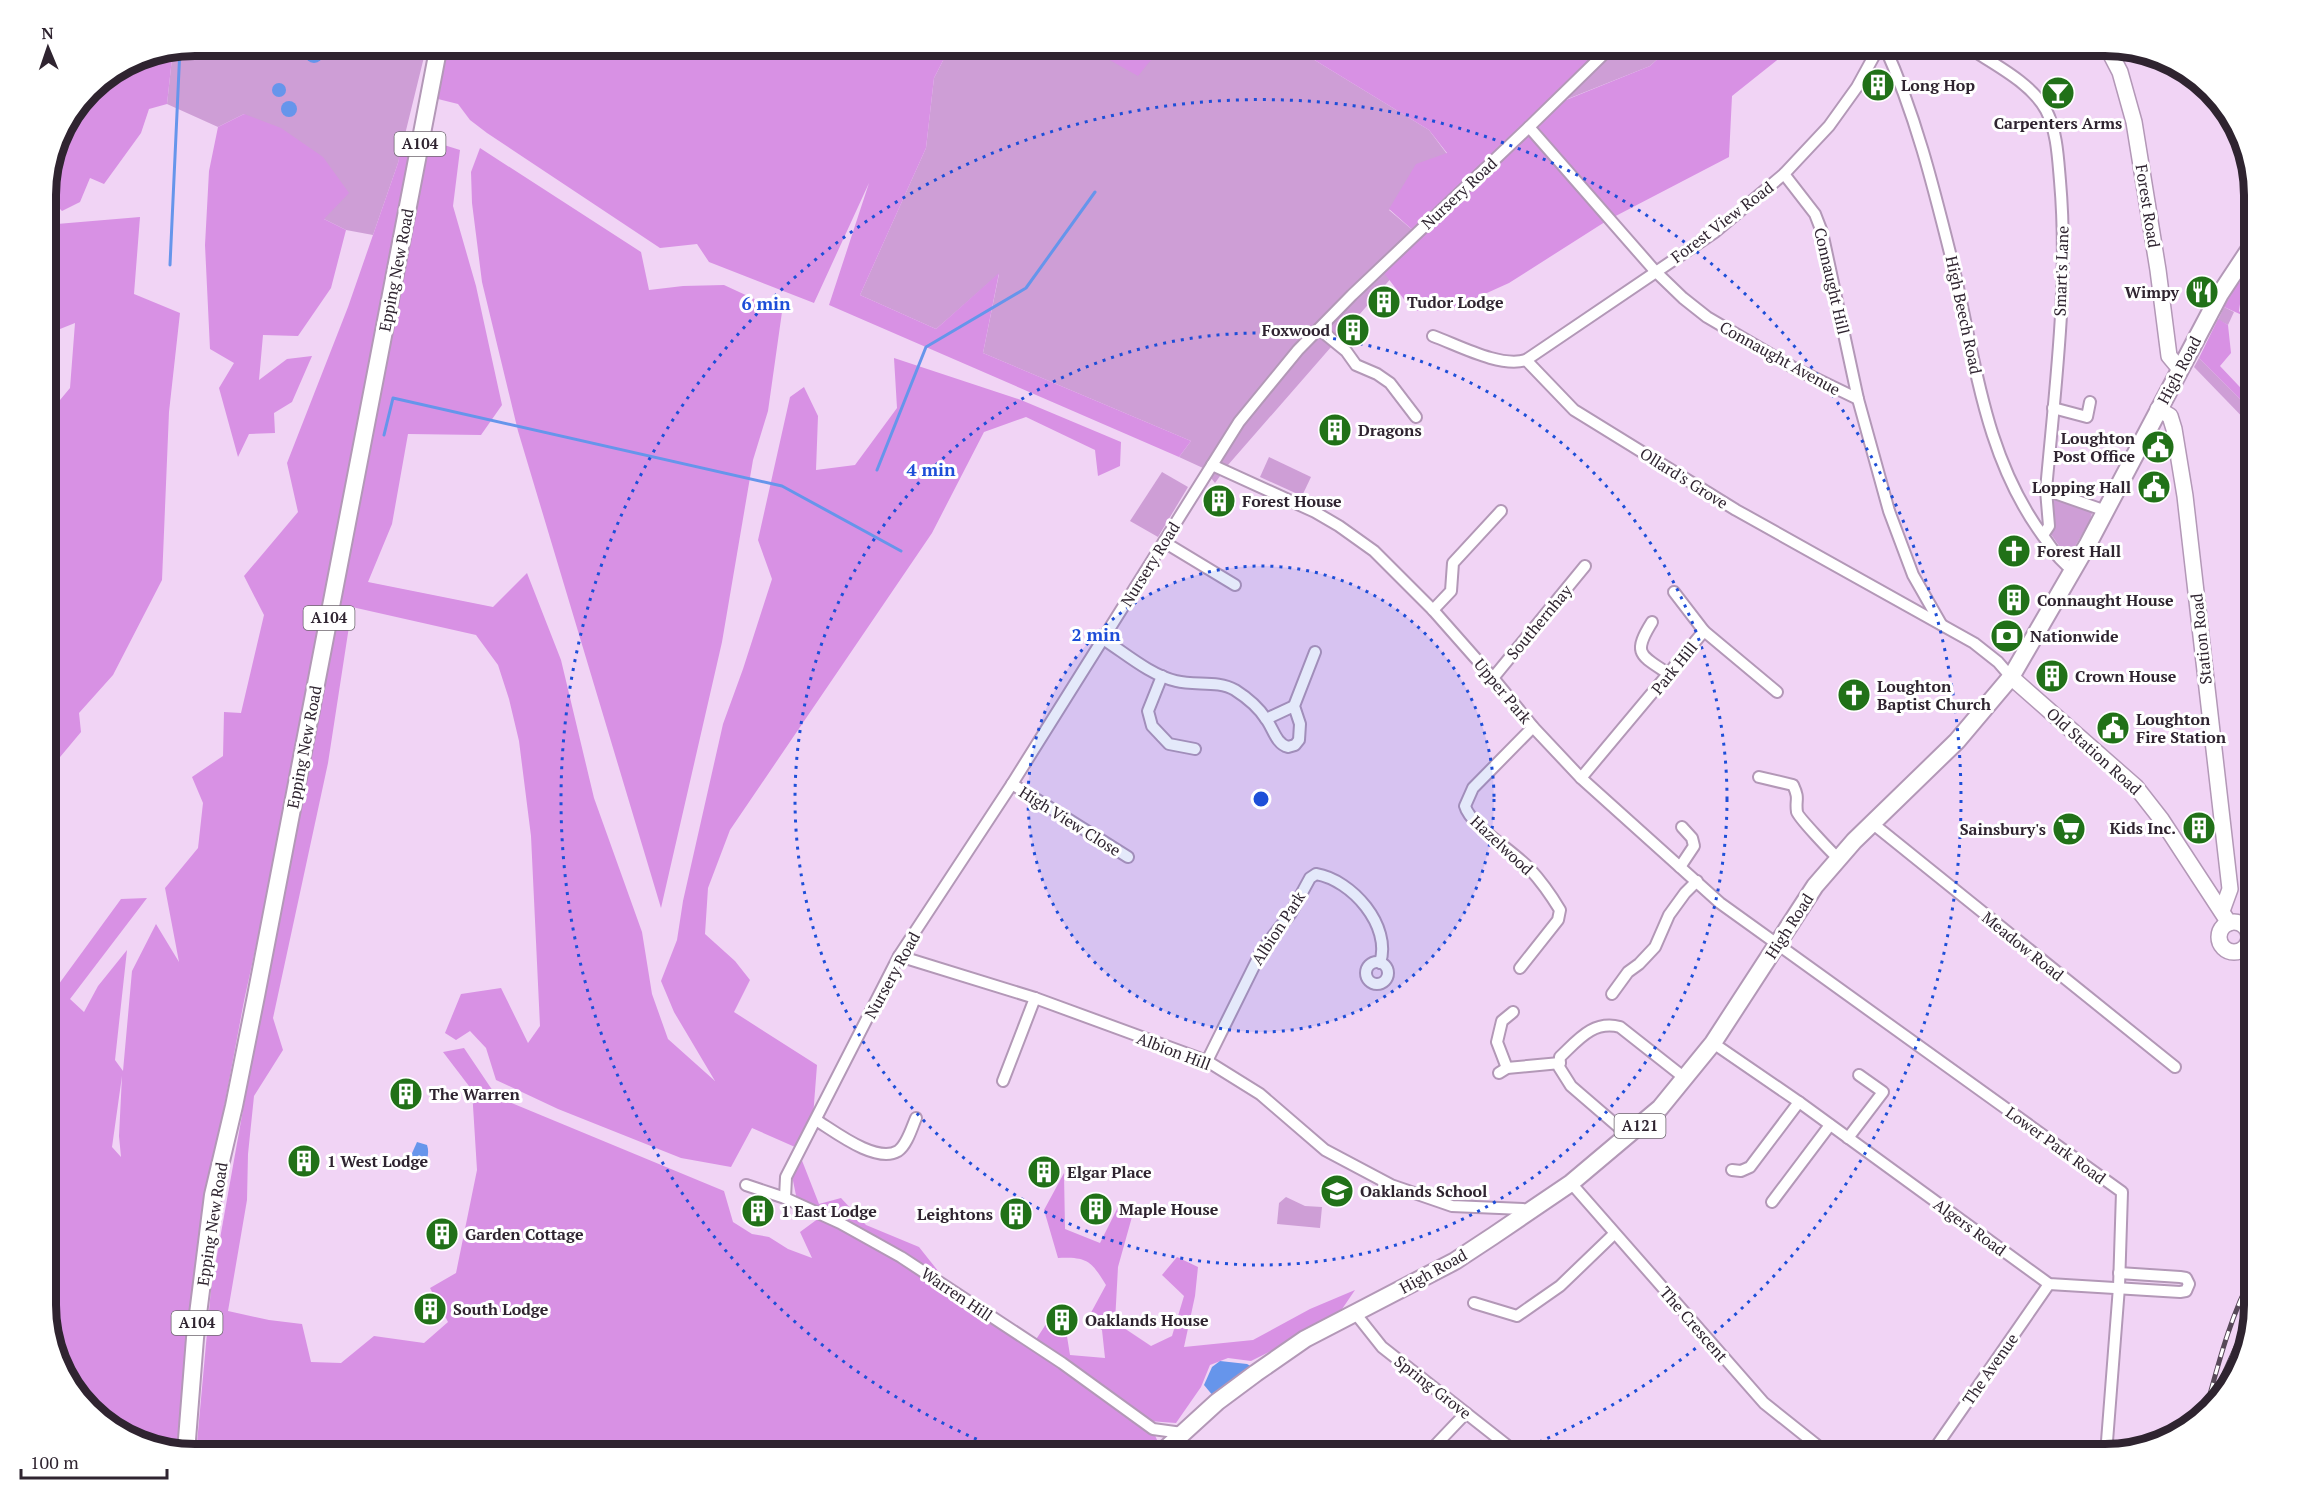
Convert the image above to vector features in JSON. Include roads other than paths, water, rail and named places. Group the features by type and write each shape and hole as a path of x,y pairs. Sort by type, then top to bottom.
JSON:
{"main road":[{"name":"Epping New Road","path":"187,1443 195,1338 213,1195 256,996 437,56"},
{"name":"High Road","path":"1170,1444 1217,1402 1305,1340 1455,1261 1529,1212 1571,1183 1660,1108 1686,1079 1713,1043 1815,886 1872,823 1957,741 2011,676 2106,511 2220,294 2244,258"}],"street":[{"name":"Nursery Road","path":"785,1198 786,1178 899,956 1012,784 1239,422 1298,350 1352,295 1602,56"},
{"name":"Forest View Road","path":"1526,360 1714,232 1784,174 1829,126 1875,56"},
{"name":"High Beech Road","path":"1888,56 1900,81 1921,139 1952,260 1992,436 2029,519 2059,559 2073,570"},
{"name":"Smart's Lane","path":"1981,56 2018,81 2036,97 2046,110 2054,133 2063,236 2046,489 2049,526 2043,535"},
{"name":"Forest Road","path":"2112,56 2120,72 2134,122 2158,270 2169,356 2180,368"},
{"name":"Connaught Avenue","path":"1529,127 1655,271 1707,317 1794,368 1858,399 1889,511 1913,575 1941,624"},
{"name":"Connaught Hill","path":"1784,174 1815,214 1822,232 1858,399"},
{"path":"1319,329 1346,351 1356,365 1377,374 1390,383 1416,417"},
{"path":"1433,336 1485,356 1516,363 1526,360"},
{"name":"Ollard's Grove","path":"1526,360 1574,410 1736,510 1941,624"},
{"path":"2053,408 2087,417 2090,402"},
{"name":"Station Road","path":"2158,409 2170,416 2185,496 2230,889 2225,917"},
{"name":"Upper Park","path":"1212,465 1315,512 1374,551 1433,610 1533,727 1581,778 1720,903 1778,945"},
{"path":"2046,489 2106,511"},
{"path":"1433,610 1452,591 1453,563 1502,511"},
{"path":"1164,542 1235,585"},
{"name":"Southernhay","path":"1493,678 1578,569"},
{"path":"1674,592 1704,631"},
{"path":"1652,622 1641,639 1639,647 1643,655 1669,674"},
{"path":"1941,624 1974,643 2011,676"},
{"name":"Park Hill","path":"1581,778 1704,631 1777,692"},
{"path":"1103,639 1162,676 1180,682 1220,685 1233,689 1266,719 1278,741 1284,747 1292,747 1299,741 1298,712 1294,706"},
{"path":"1266,719 1294,706 1315,652"},
{"path":"1162,676 1148,711 1152,726 1169,744 1195,749"},
{"name":"Old Station Road","path":"2011,676 2136,787 2162,819 2225,917"},
{"name":"Hazelwood","path":"1520,968 1558,920 1560,909 1529,868 1506,846 1471,819 1465,806 1473,788 1533,727"},
{"path":"1759,777 1792,785 1797,794 1797,812 1800,819 1838,858"},
{"name":"High View Close","path":"1012,784 1128,857"},
{"name":"Meadow Road","path":"1872,823 2175,1067"},
{"path":"1680,867 1694,846 1692,838 1682,827"},
{"name":"Albion Park","path":"1207,1061 1262,950 1291,913 1310,878 1316,874 1327,876 1346,887 1376,921 1381,936 1380,963"},
{"path":"1612,993 1628,972 1655,947 1670,915 1685,893 1697,881"},
{"path":"2244,926 2225,917 2219,936 2223,947 2228,950 2233,952 2244,948"},
{"name":"Lower Park Road","path":"1778,945 2122,1192 2119,1287 2107,1444"},
{"name":"Albion Hill","path":"899,956 1035,998 1207,1061 1260,1094 1324,1150 1391,1185 1452,1206 1523,1209 1529,1212"},
{"path":"1003,1081 1035,998"},
{"path":"1513,1012 1502,1021 1497,1042 1503,1071 1560,1063"},
{"path":"1629,1136 1571,1086 1563,1075 1560,1057 1594,1027 1608,1024 1620,1027 1686,1079"},
{"name":"Algers Road","path":"1713,1043 2049,1284"},
{"path":"1848,1138 1883,1092 1859,1075"},
{"path":"1732,1170 1742,1171 1750,1167 1798,1102"},
{"path":"816,1120 873,1153 889,1154 898,1151 903,1145 916,1118"},
{"path":"1772,1202 1830,1125"},
{"name":"The Crescent","path":"1571,1183 1764,1403 1815,1444"},
{"name":"Warren Hill","path":"746,1185 785,1198 840,1223 901,1257 1062,1363 1153,1429 1182,1433"},
{"path":"1474,1303 1517,1316 1560,1286 1614,1234"},
{"path":"2049,1284 2180,1292 2186,1291 2189,1284 2186,1278 2180,1277 2119,1273"},
{"name":"The Avenue","path":"1938,1444 2049,1284"},
{"name":"Spring Grove","path":"1355,1313 1382,1347 1505,1444"},
{"path":"1436,1444 1466,1413"},
{"name":"Warren Hill","path":"1153,1429 1159,1444"}],"water":[{"path":"306,56 322,56 314,63"},
{"path":"279,83 284,85 286,90 284,95 279,97 274,95 272,90 274,85"},
{"path":"289,101 297,109 289,117 281,109"},
{"path":"417,1142 427,1145 428,1152 426,1162 419,1169 412,1167 409,1160"},
{"path":"1220,1361 1247,1364 1254,1368 1214,1397 1204,1385 1212,1367"}],"waterway":[{"path":"170,265 180,57"},
{"path":"877,470 926,347 1026,288 1095,192"},
{"path":"384,435 393,398 782,486 901,551"}],"railway":[{"path":"2210,1396 2232,1321 2244,1294"},
{"path":"2222,1378 2241,1336"}],"place":[{"name":"Long Hop","path":"1878,85"},
{"name":"Carpenters Arms","path":"2058,93"},
{"name":"Wimpy","path":"2202,292"},
{"name":"Tudor Lodge","path":"1384,302"},
{"name":"Foxwood","path":"1353,330"},
{"name":"Dragons","path":"1335,430"},
{"name":"Loughton Post Office","path":"2158,447"},
{"name":"Lopping Hall","path":"2154,487"},
{"name":"Forest House","path":"1219,501"},
{"name":"Forest Hall","path":"2014,551"},
{"name":"Connaught House","path":"2014,600"},
{"name":"Nationwide","path":"2007,636"},
{"name":"Crown House","path":"2052,676"},
{"name":"Loughton Baptist Church","path":"1854,695"},
{"name":"Loughton Fire Station","path":"2113,728"},
{"name":"Kids Inc.","path":"2199,828"},
{"name":"Sainsbury's","path":"2069,829"},
{"name":"The Warren","path":"406,1094"},
{"name":"1 West Lodge","path":"304,1161"},
{"name":"Elgar Place","path":"1044,1172"},
{"name":"Oaklands School","path":"1337,1191"},
{"name":"Maple House","path":"1096,1209"},
{"name":"1 East Lodge","path":"758,1211"},
{"name":"Leightons","path":"1016,1214"},
{"name":"Garden Cottage","path":"442,1234"},
{"name":"South Lodge","path":"430,1309"},
{"name":"Oaklands House","path":"1062,1320"}]}
